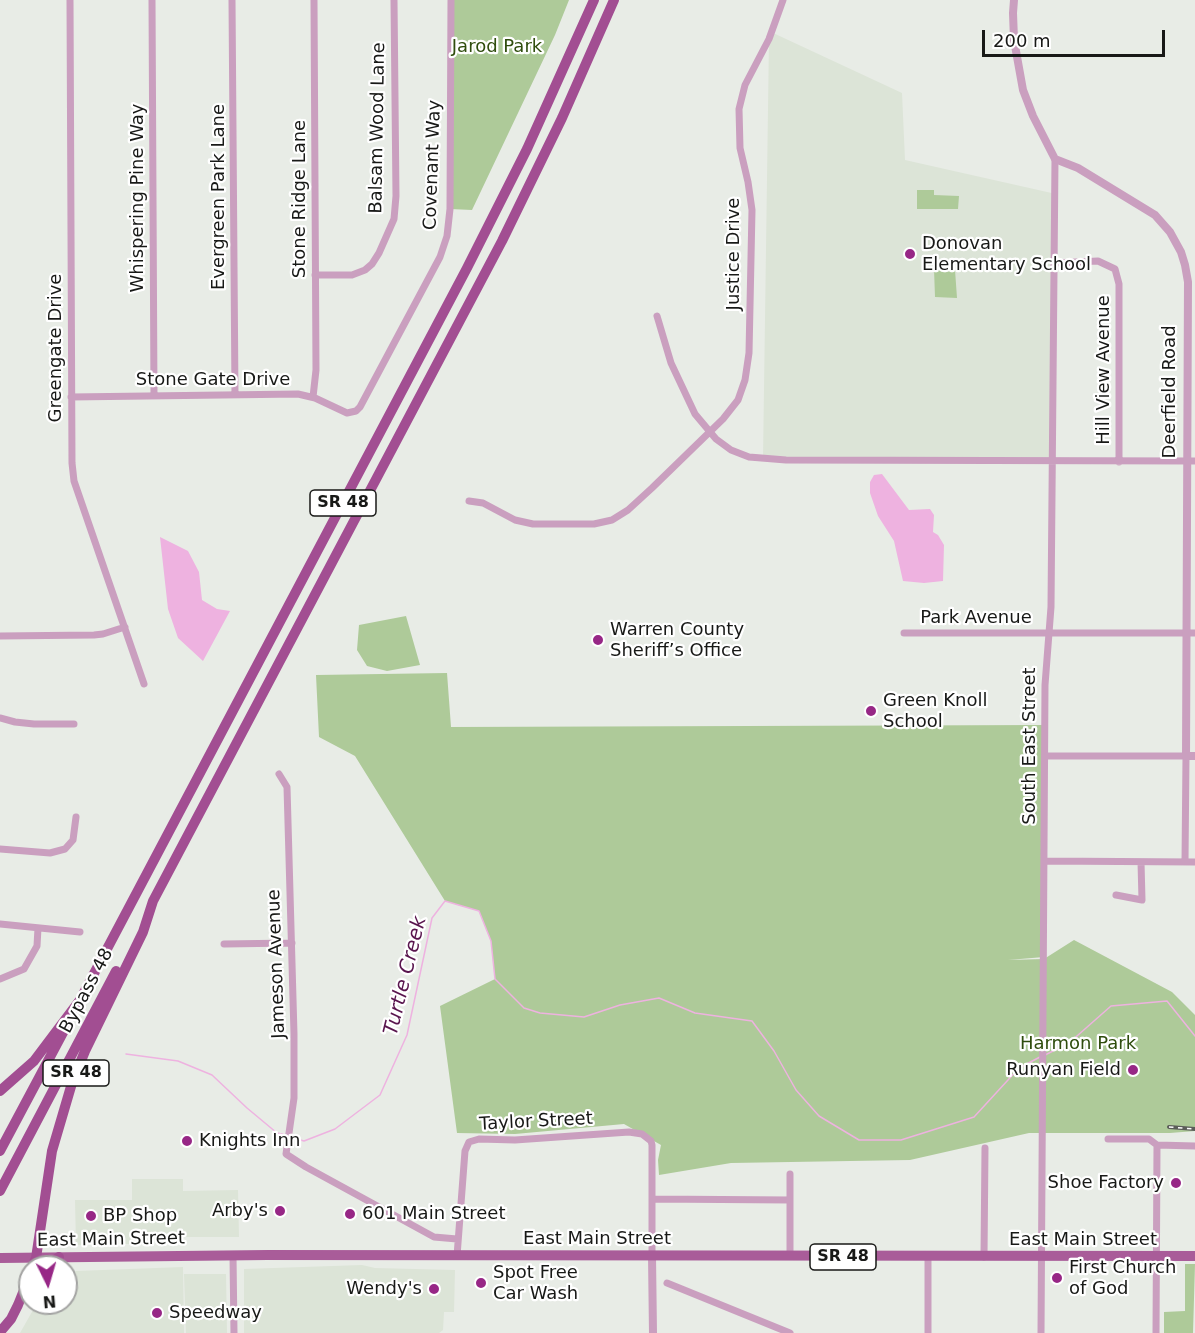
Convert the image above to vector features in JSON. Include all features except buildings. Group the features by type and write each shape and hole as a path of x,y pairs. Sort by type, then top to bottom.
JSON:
{"highway":[{"name":"SR 48","path":"0,1091 34,1061 80,1000 482,240 547,106 594,0"},
{"name":"SR 48","path":"35,1255 52,1151 72,1083 85,1051 143,932 153,901 511,222 562,118 614,0"},
{"name":"Bypass 48","path":"0,1191 153,901"},
{"name":"Bypass 48","path":"0,1151 80,1000"},
{"path":"0,1332 11,1319 18,1304"}],"main road":[{"name":"East Main Street","path":"78,1257 1195,1256"},
{"name":"East Main Street","path":"0,1258 18,1261"}],"street":[{"name":"Greengate Drive","path":"70,0 71,397 74,481 144,684"},
{"name":"Whispering Pine Way","path":"152,0 154,395"},
{"name":"Evergreen Park Lane","path":"232,0 235,394"},
{"name":"Stone Ridge Lane","path":"313,398 316,370 314,0"},
{"name":"Balsam Wood Lane","path":"315,275 352,275 365,270 380,253 394,219 396,196 394,0"},
{"name":"Covenant Way","path":"351,413 360,407 440,257 447,236 450,209 451,0"},
{"name":"Justice Drive","path":"469,501 491,506 524,522 571,525 603,523 612,520 628,510 709,433 738,400 745,380 749,353 752,210 740,148 739,109 745,85 769,39 783,0"},
{"path":"1014,0 1014,40 1023,90 1033,116 1055,159"},
{"name":"South East Street","path":"1041,1333 1045,685 1051,607 1055,159"},
{"name":"Deerfield Road","path":"1055,159 1078,168 1144,207 1165,225 1181,252 1188,282 1191,461 1185,633 1190,756 1185,862"},
{"name":"Hill View Avenue","path":"1055,263 1098,261 1114,269 1117,276 1119,284 1119,462"},
{"path":"657,316 663,342 695,414 709,433 731,450 749,457 763,459 1191,461"},
{"name":"Stone Gate Drive","path":"71,397 291,394 313,398 343,412 351,413"},
{"path":"0,636 94,635 125,627"},
{"name":"Park Avenue","path":"904,633 1195,633"},
{"path":"0,718 24,723 74,724"},
{"path":"1045,756 1190,756"},
{"name":"Jameson Avenue","path":"279,774 286,787 295,1081 286,1154 434,1237 457,1239"},
{"path":"0,849 50,854 65,849 73,840 76,817"},
{"path":"1044,861 1195,862"},
{"path":"1116,895 1142,900 1141,862"},
{"path":"0,924 80,932"},
{"path":"0,979 24,969 37,946 39,928"},
{"path":"224,944 292,943"},
{"name":"Taylor Street","path":"456,1256 465,1151 470,1142 474,1140 638,1133 651,1141 653,1150 652,1199"},
{"path":"1108,1139 1149,1139 1157,1145 1195,1146"},
{"path":"1156,1333 1157,1145"},
{"path":"984,1257 985,1148"},
{"path":"790,1174 790,1256"},
{"path":"653,1333 652,1199 790,1200"},
{"path":"232,1255 234,1333"},
{"path":"928,1257 928,1333"},
{"path":"667,1283 790,1333"}],"shaded area":[{"name":"Donovan Elementary School","path":"771,32 902,93 905,160 1056,194 1053,461 763,459 769,39"},
{"path":"882,474 909,510 930,509 934,515 933,532 938,535 944,545 943,581 924,583 903,581 894,541 878,516 870,493 870,482 874,475"},
{"path":"160,537 188,551 199,572 202,600 217,609 230,611 203,661 178,638 168,609"},
{"path":"132,1179 183,1179 183,1191 238,1190 239,1237 135,1237 130,1244 76,1245 75,1200 132,1200"},
{"path":"362,1265 375,1268 455,1270 454,1312 444,1312 443,1330 439,1333 244,1333 244,1269"},
{"path":"183,1267 184,1333 20,1333 30,1315 78,1315 78,1271"},
{"path":"184,1274 226,1274 227,1333 186,1333"}],"green space":[{"name":"Jarod Park","path":"450,0 569,0 555,35 472,210 450,209"},
{"path":"917,190 934,190 934,195 959,196 958,209 917,209"},
{"path":"934,269 955,270 957,298 935,297"},
{"path":"406,616 420,665 387,671 367,666 357,650 359,625"},
{"name":"Harmon Park","path":"447,673 451,727 1045,725 1044,957 1008,960 1044,959 1074,940 1172,992 1195,1015 1195,1131 1029,1133 910,1160 731,1163 659,1175 658,1160 661,1145 624,1124 515,1134 457,1133 440,1006 495,979 491,941 479,911 445,901 355,756 319,737 316,675"},
{"path":"1185,1264 1195,1264 1193,1333 1164,1333 1164,1312 1185,1311"}],"waterway":[{"name":"Turtle Creek","path":"290,1137 304,1141 335,1129 380,1095 407,1035 432,918 445,901 479,911 491,941 495,979 524,1008 540,1013 584,1017 620,1005 659,998 695,1013 752,1021 774,1051 796,1090 819,1116 859,1140 901,1140 974,1117 1019,1068 1040,1057"},
{"name":"Turtle Creek","path":"1045,1055 1069,1043 1111,1006 1167,1001 1195,1036"},
{"name":"Turtle Creek","path":"126,1054 178,1061 212,1075 277,1133 286,1135"}],"railway":[{"path":"1169,1127 1195,1129"}],"place":[{"name":"Donovan Elementary School","path":"910,254"},
{"name":"Warren County Sheriff’s Office","path":"598,640"},
{"name":"Green Knoll School","path":"871,711"},
{"name":"Runyan Field","path":"1133,1070"},
{"name":"Knights Inn","path":"187,1141"},
{"name":"Shoe Factory","path":"1176,1183"},
{"name":"Arby's","path":"280,1211"},
{"name":"601 Main Street","path":"350,1214"},
{"name":"BP Shop","path":"91,1216"},
{"name":"First Church of God","path":"1057,1278"},
{"name":"Spot Free Car Wash","path":"481,1283"},
{"name":"Wendy's","path":"434,1289"},
{"name":"Speedway","path":"157,1313"}]}
